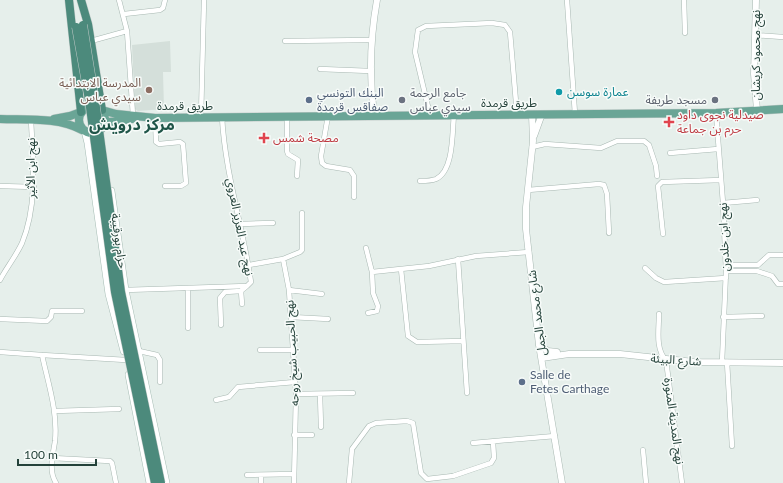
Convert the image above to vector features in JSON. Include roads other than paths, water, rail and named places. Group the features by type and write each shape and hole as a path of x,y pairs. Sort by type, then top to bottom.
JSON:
{"highway":[{"name":"حزام بورقيبة","path":"70,0 80,26 95,100 121,292 161,483"},
{"path":"70,0 81,112"},
{"name":"حزام بورقيبة","path":"79,0 80,26 114,292 155,483"},
{"path":"79,0 88,24 102,110"}],"main road":[{"path":"0,119 47,120 70,116 93,106 102,110 105,118 103,127 92,134 74,126 47,120"},
{"name":"طريق قرمدة","path":"102,110 116,114 155,118 716,113 783,109"},
{"path":"81,112 79,123 83,130"},
{"name":"طريق قرمدة","path":"103,127 110,122 136,116"},
{"name":"حزام بورقيبة","path":"103,127 125,290 166,483"},
{"name":"حزام بورقيبة","path":"83,130 88,142 109,294 126,360 136,418 150,483"},
{"path":"104,255 121,254"},
{"path":"136,418 151,416"}],"street":[{"path":"119,0 124,14 127,31 136,116"},
{"path":"124,14 160,10 163,8 165,0"},
{"path":"201,117 204,0"},
{"path":"374,115 370,71 371,40 377,0"},
{"path":"567,0 575,114"},
{"path":"684,0 685,33"},
{"name":"نهج محمود كريشان","path":"756,0 754,35 755,93 757,110"},
{"path":"430,115 416,52 418,30 426,26 497,23 508,28 512,39 517,114"},
{"path":"91,41 127,31"},
{"path":"754,35 783,37"},
{"path":"285,41 371,40"},
{"path":"320,69 370,71"},
{"name":"نهج ابن خلدون","path":"716,113 726,265 723,316 724,362 732,446"},
{"name":"شارع محمد الجمل","path":"532,144 542,114"},
{"path":"420,181 435,180 440,177 446,169 450,161 454,115"},
{"name":"شارع محمد الجمل","path":"532,115 532,144 526,222 539,345 562,483"},
{"path":"287,116 287,151 288,154 298,160 297,176"},
{"path":"328,116 321,156 322,163 326,166 350,170 354,176 354,197"},
{"name":"نهج عبد العزيز العروي","path":"125,290 247,286 251,282 241,224 226,158 222,117"},
{"path":"155,118 156,142 159,144 180,142 183,144 186,183 181,186 165,186"},
{"name":"نهج ابن الأثير","path":"0,280 22,243 30,215 34,187 31,120"},
{"path":"532,144 601,148 617,141 644,141 649,145 656,166 657,176"},
{"path":"670,154 718,149"},
{"path":"663,234 658,186 662,182 721,180"},
{"path":"528,190 599,184 604,185 607,194 609,233"},
{"path":"0,186 34,187"},
{"path":"723,203 757,200"},
{"path":"249,265 283,259 300,252 302,250 302,213"},
{"path":"241,224 273,223"},
{"path":"366,248 372,272 373,293 378,308 376,311 368,313"},
{"path":"372,272 401,269 458,259 529,252"},
{"path":"726,265 758,265 769,255 783,255"},
{"name":"نهج الحبيب شيخ روحه","path":"283,259 289,290 296,394 293,474 294,483"},
{"path":"458,259 467,393"},
{"path":"645,268 656,278 664,282 726,278"},
{"path":"401,269 408,336 417,342 463,341"},
{"path":"726,271 757,271 772,276 778,284 783,284"},
{"path":"221,325 220,298 224,292 241,291 247,286"},
{"path":"188,289 188,328"},
{"path":"289,290 322,294"},
{"path":"241,291 242,304"},
{"path":"0,319 47,321 51,317 52,310 82,312"},
{"name":"نهج المدينة المنورة","path":"659,314 659,347 661,356 666,360 682,483"},
{"path":"723,316 762,316"},
{"path":"291,317 328,318"},
{"path":"539,345 548,351 557,354"},
{"path":"260,350 292,350"},
{"path":"139,351 157,355 160,360 160,382"},
{"path":"0,352 126,360"},
{"path":"544,369 551,359 557,354"},
{"name":"شارع البيئة","path":"541,356 557,354 620,354 666,360 783,363"},
{"path":"42,355 55,411 52,473 56,483"},
{"path":"216,400 228,397 238,387 295,382"},
{"path":"296,394 353,393"},
{"path":"320,394 321,427"},
{"path":"55,411 119,409"},
{"path":"349,483 352,449 369,426 376,423 413,423 421,473 427,479 453,476 491,463 494,458 493,442"},
{"path":"294,435 312,435"},
{"path":"473,443 555,436"},
{"path":"642,450 646,483"},
{"path":"52,458 110,462 112,463 116,483"},
{"path":"247,475 261,476 293,474"},
{"path":"261,476 261,483"}],"place":[{"name":"المدرسة الابتدائية سيدي عباس","path":"149,90"},
{"name":"عمارة سوسن","path":"559,92"},
{"name":"البنك التونسي صفاقس قرمدة","path":"309,100"},
{"name":"جامع الرحمة سيدي عباس","path":"402,100"},
{"name":"مسجد طريفة","path":"715,100"},
{"name":"صيدلية نجوى داود حرم بن جماعة","path":"669,122"},
{"name":"مصحة شمس","path":"264,138"},
{"name":"Salle de Fetes Carthage","path":"522,382"}],"district":[{"name":"مركز درويش","path":"132,124"}]}
